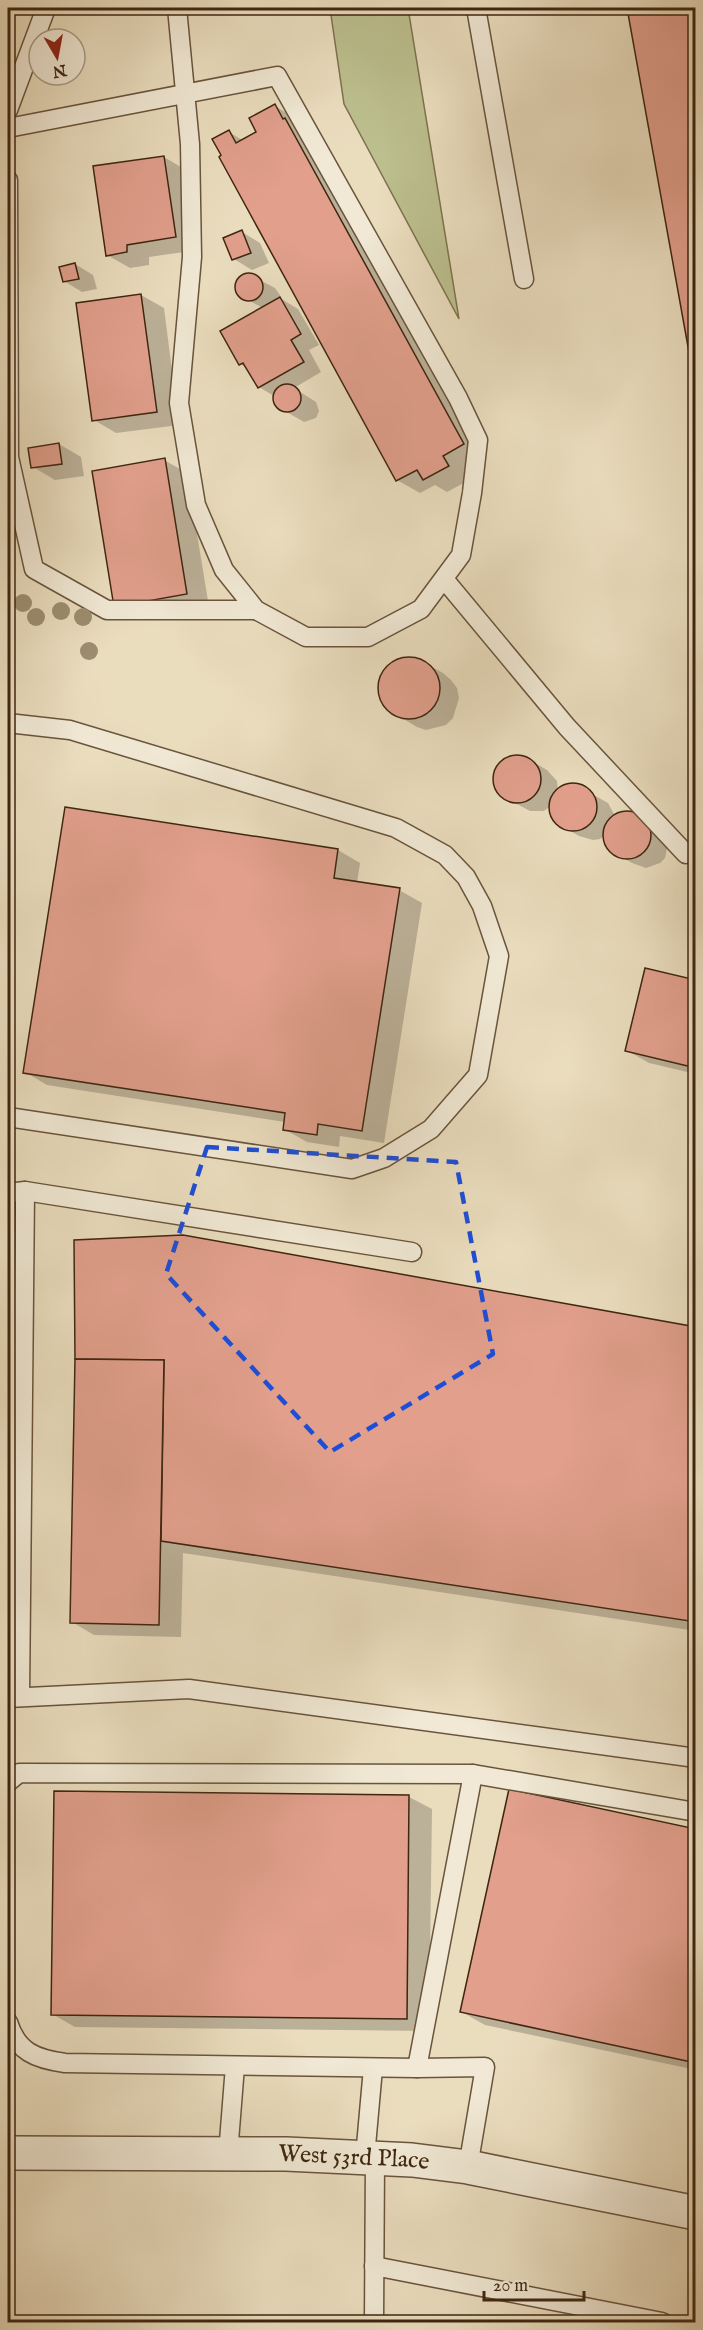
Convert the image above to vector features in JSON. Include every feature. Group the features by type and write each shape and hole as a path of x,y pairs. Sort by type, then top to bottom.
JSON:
{"street":[{"name":"West 53rd Place","path":"8,2153 370,2157 468,2167 696,2213"}],"lane":[{"path":"8,110 46,8"},
{"path":"8,128 186,94 277,76 458,398 478,440 472,493 461,555 421,609 368,637 306,637 256,610 224,570 196,505 179,404 192,257 190,144 186,94 177,8"},
{"path":"476,8 524,279"},
{"path":"8,180 9,457 34,569 107,610 256,610"},
{"path":"444,579 567,727 686,854"},
{"path":"8,723 70,730 396,828 445,855 466,877 482,906 499,956 478,1075 431,1129 384,1158 352,1169 8,1117"},
{"path":"412,1252 16,1192 14,1698 189,1689 696,1758"},
{"path":"8,1782 19,1773 473,1774 696,1812"},
{"path":"417,2068 473,1774"},
{"path":"8,2022 22,2047 42,2060 65,2063 373,2068 485,2067 468,2167"},
{"path":"228,2154 235,2066"},
{"path":"373,2068 370,2157 374,2322"},
{"path":"374,2266 662,2322"}],"highlighted area":[{"path":"207,1147 456,1162 493,1354 330,1452 166,1274"}],"green space":[{"path":"330,8 408,8 459,319 344,104"}],"building":[{"path":"627,8 696,8 696,380 694,380"},
{"path":"275,104 283,119 285,118 464,444 443,456 449,466 423,480 417,470 396,481 219,157 221,155 212,139 229,130 236,143 256,132 249,118"},
{"path":"164,156 176,237 127,245 127,252 106,256 93,166"},
{"path":"242,230 251,253 232,260 223,238"},
{"path":"75,263 79,279 63,282 59,267"},
{"path":"249,273 259,277 263,287 259,297 249,301 239,297 235,287 239,277"},
{"path":"141,294 157,412 92,421 76,303"},
{"path":"280,297 301,334 291,340 304,362 258,388 243,363 239,365 220,331"},
{"path":"287,384 297,388 301,398 297,408 287,412 277,408 273,398 277,388"},
{"path":"59,443 62,464 31,468 28,448"},
{"path":"165,458 187,594 114,607 92,471"},
{"path":"403,657 415,657 431,666 438,676 440,688 438,700 431,710 415,719 403,719 392,714 383,705 378,694 378,682 383,671 392,662"},
{"path":"517,755 534,762 541,779 534,796 517,803 500,796 493,779 500,762"},
{"path":"573,783 590,790 597,807 590,824 573,831 556,824 549,807 556,790"},
{"path":"65,807 338,849 334,878 400,888 362,1131 318,1124 317,1135 283,1130 285,1113 23,1073"},
{"path":"627,811 644,818 651,835 644,852 627,859 610,852 603,835 610,818"},
{"path":"645,968 696,980 696,1068 625,1051"},
{"path":"183,1235 696,1327 696,1622 161,1541 164,1360 75,1359 74,1240"},
{"path":"75,1359 164,1360 159,1625 70,1623"},
{"path":"509,1789 696,1829 696,2063 460,2012"},
{"path":"54,1791 409,1795 407,2019 51,2015"}]}
